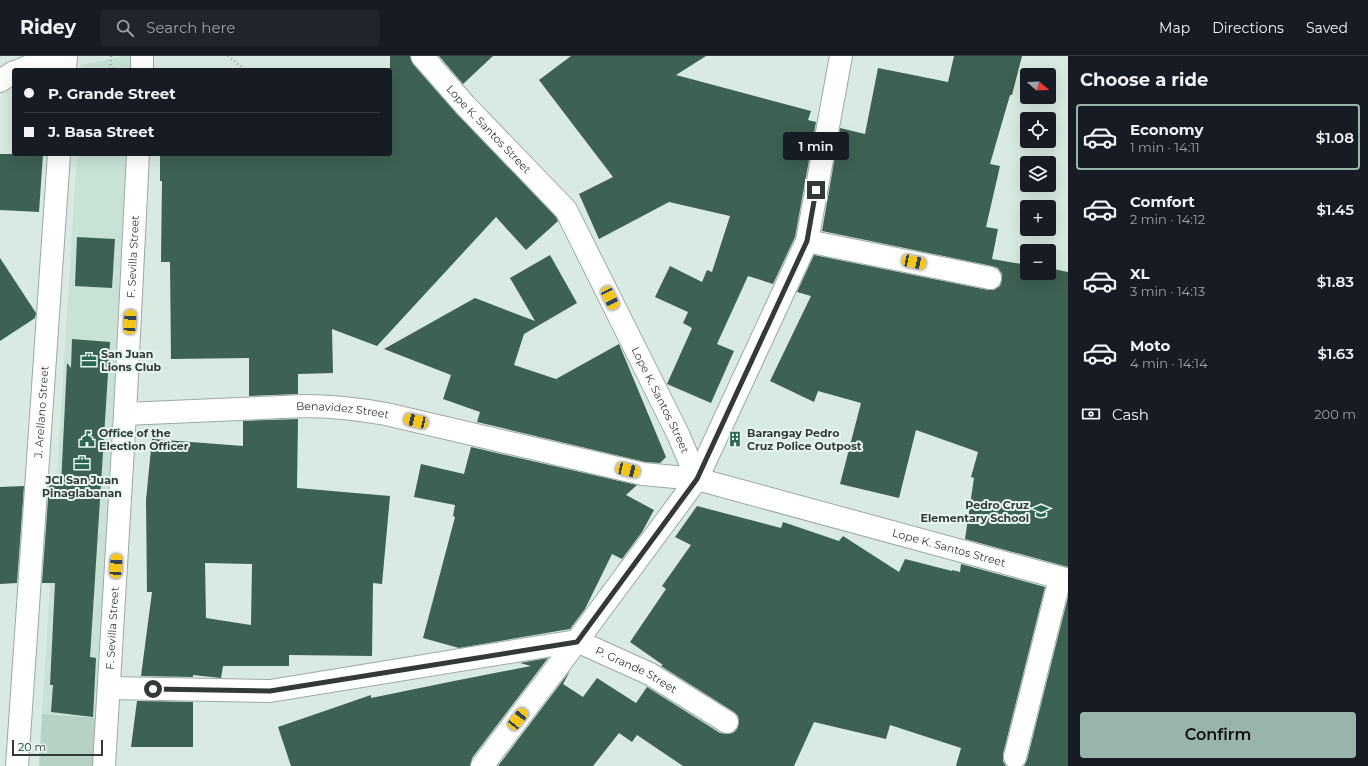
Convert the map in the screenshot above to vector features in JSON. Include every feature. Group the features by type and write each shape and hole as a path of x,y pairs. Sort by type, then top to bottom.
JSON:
{"street":[{"path":"25,68 54,56"},
{"path":"65,68 66,56"},
{"path":"142,56 142,68"},
{"name":"Lope K. Santos Street","path":"422,56 465,105 566,210 678,434 697,479 1064,579"},
{"path":"482,766 569,665 577,642 697,479 807,241 842,56"},
{"path":"0,81 12,73"},
{"name":"J. Arellano Street","path":"17,766 59,156"},
{"name":"F. Sevilla Street","path":"104,766 125,414 138,156"},
{"path":"807,241 990,278"},
{"name":"Benavidez Street","path":"125,414 334,406 393,416 643,474 697,479"},
{"path":"1015,757 1064,579"},
{"path":"109,688 270,691 577,642"},
{"name":"P. Grande Street","path":"577,642 650,674 727,722"}],"path":[{"path":"110,68 111,56"},
{"path":"228,56 242,68"}],"shaded area":[{"path":"124,56 131,56 131,68 82,68 82,65"},
{"path":"77,156 126,156 97,718 42,714"},
{"path":"42,714 97,718 95,766 39,766"}],"building":[{"path":"390,56 410,56 413,64 456,113 556,217 558,221 526,250 496,217 377,346 332,329 333,373 298,374 298,394 249,396 249,358 171,359 170,262 161,262 162,181 160,181 160,156 392,156 392,68 390,68"},
{"path":"439,56 493,56 463,84"},
{"path":"571,56 706,56 676,75 811,111 808,120 816,122 795,237 773,284 748,276 717,344 734,351 711,403 667,384 692,328 683,323 688,312 655,297 670,266 702,282 707,270 712,272 730,216 669,202 599,239 579,194 613,177 539,80"},
{"path":"954,56 1022,56 1012,95 1010,95 990,164 1000,166 986,227 998,229 992,259 1020,264 1020,280 1056,280 1056,269 1068,272 1068,567 965,539 974,478 971,477 978,452 916,430 899,498 840,484 861,403 818,391 814,402 770,381 811,296 797,292 814,255 988,290 994,290 1000,286 1002,274 998,268 992,266 822,231 840,128 865,134 878,68 948,82"},
{"path":"0,154 12,154 12,156 43,156 39,212 0,210"},
{"path":"77,237 115,239 112,288 75,286"},
{"path":"550,255 577,303 524,334 514,365 556,379 619,344 666,457 660,463 645,462 477,422 480,412 443,399 451,375 384,349 475,298 535,321 510,278"},
{"path":"0,258 36,313 35,318 0,341"},
{"path":"72,339 110,342 90,657 96,658 93,717 51,712 53,685 50,685 55,583 42,583 49,485 61,485 67,363 71,368"},
{"path":"298,419 297,488 390,496 382,584 373,583 372,656 289,655 289,666 223,666 221,678 193,675 193,677 141,676 152,592 147,592 146,500 152,439 243,446 243,421","holes":["205,563 252,564 251,625 206,618"]},
{"path":"471,447 637,485 626,495 654,510 642,532 622,559 612,554 585,609 570,629 459,648 423,638 455,517 453,516 455,505 414,497 421,464 464,474"},
{"path":"24,486 17,583 0,584 0,487"},
{"path":"697,506 781,528 783,522 839,541 843,536 899,572 905,559 960,572 961,564 1045,587 1003,754 1003,761 1006,766 956,766 961,748 890,725 886,739 814,722 794,766 683,766 637,735 632,742 619,733 593,766 498,766 570,671 563,684 583,697 597,678 636,703 647,687 720,733 733,733 737,729 739,722 738,716 734,712 661,666 663,665 630,642 666,589 662,586 691,545 675,537"},
{"path":"1068,597 1068,766 1024,766 1027,760"},
{"path":"548,658 472,758 470,766 291,766 278,727 371,695 371,698 531,666 520,663"},
{"path":"137,701 193,702 193,747 131,747"}],"place":[{"name":"San Juan Lions Club","path":"89,360"},
{"name":"Office of the Election Officer","path":"87,439"},
{"name":"Barangay Pedro Cruz Police Outpost","path":"735,439"},
{"name":"JCI San Juan Pinaglabanan","path":"82,463"},
{"name":"Pedro Cruz Elementary School","path":"1041,511"}],"route":[{"path":"153,689 270,691 577,642 697,479 780,296 807,241 816,190"}]}
